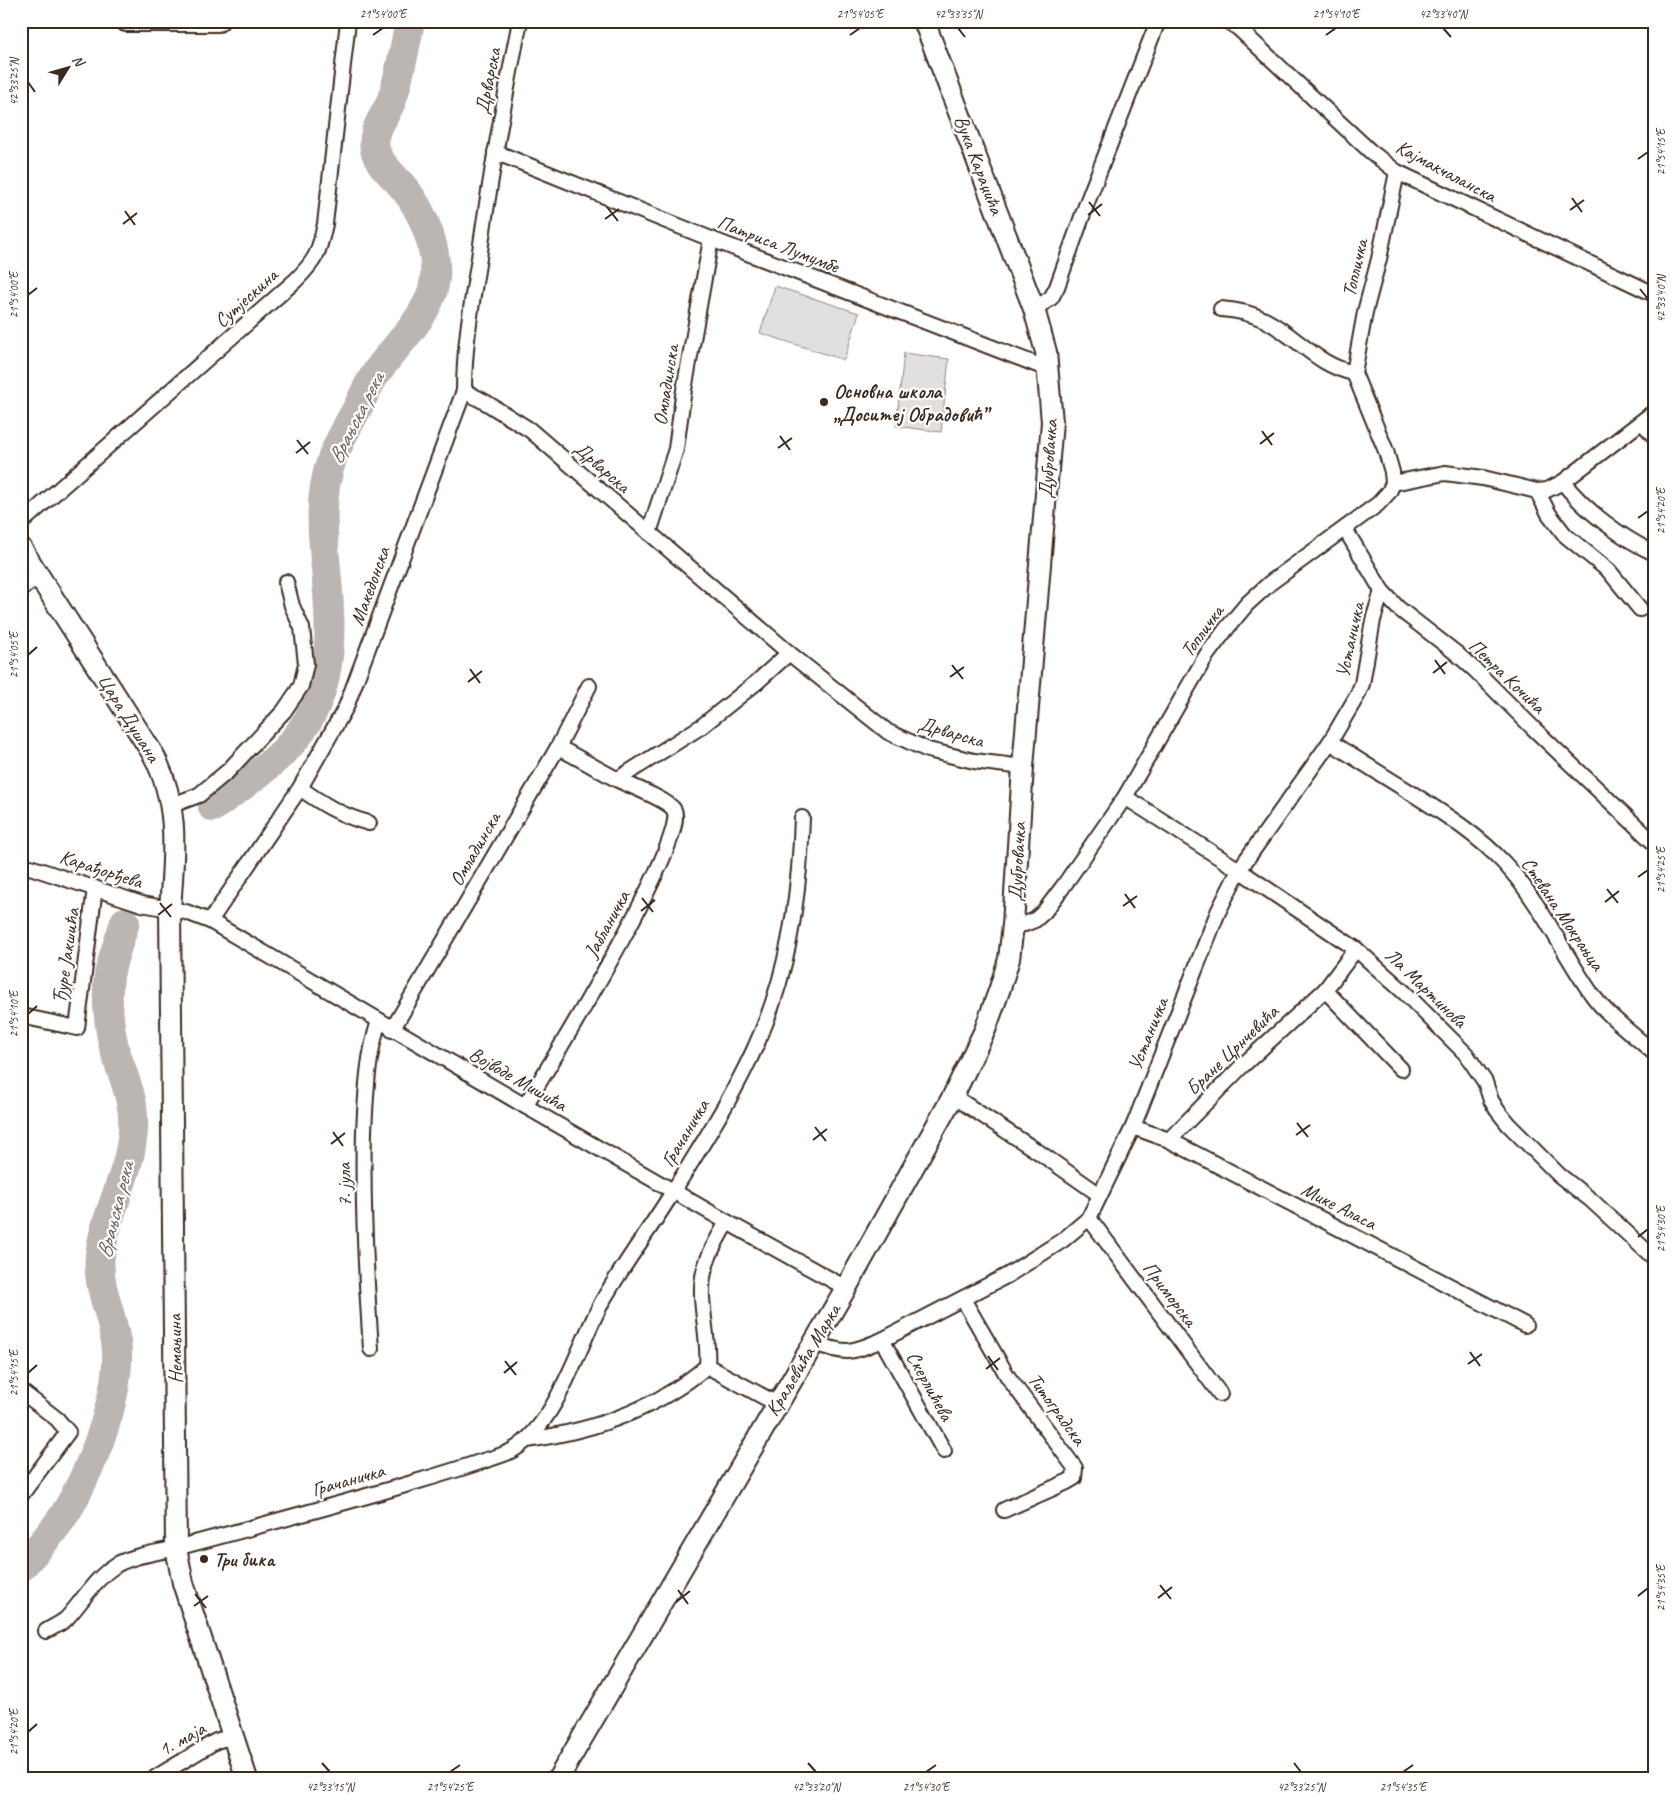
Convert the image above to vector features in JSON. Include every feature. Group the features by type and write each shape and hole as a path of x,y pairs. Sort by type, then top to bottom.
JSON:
{"main road":[{"path":"126,21 218,21"},
{"name":"Вука Караџића","path":"924,21 1034,310"},
{"name":"Дубровачка","path":"1013,925 1022,767 1052,422 1046,352 1034,310"},
{"name":"Цара Душана","path":"21,548 162,771 172,805 173,867 170,909"},
{"name":"Немањина","path":"170,909 176,1548 183,1583 247,1779"},
{"name":"Краљевића Марка","path":"558,1779 846,1288 953,1096 985,1030 1000,988 1009,959 1013,925"}],"street":[{"name":"Сутјескина","path":"21,523 296,280 314,260 319,250 324,224 348,21"},
{"name":"Дрварска","path":"520,21 495,152 468,333 464,366 464,391 530,430 789,653 888,732 928,750 974,761 1022,767"},
{"path":"1034,310 1051,298 1158,21"},
{"name":"Кајмакчаланска","path":"1227,21 1238,28 1370,151 1397,172 1654,294"},
{"name":"Патриса Лумумбе","path":"495,152 710,239 1048,370"},
{"name":"Топличка","path":"1354,373 1365,312 1379,259 1397,172"},
{"name":"Омладинска","path":"649,533 676,449 683,396 710,239"},
{"path":"1220,309 1250,314 1264,319 1319,358 1338,369 1354,373 1386,450 1392,472 1392,483 1445,473 1483,478 1537,491 1548,490 1563,482 1654,412"},
{"name":"Македонска","path":"210,921 300,788 346,707 464,391"},
{"path":"1642,422 1654,436"},
{"path":"1563,482 1572,495 1601,519 1654,553"},
{"name":"Топличка","path":"1013,925 1026,924 1035,920 1044,912 1125,797 1206,656 1226,628 1247,604 1270,583 1378,504 1389,492 1392,483"},
{"path":"1537,491 1549,514 1565,535 1609,571 1640,609"},
{"name":"Петра Кочића","path":"1345,529 1382,591 1398,608 1474,669 1654,843"},
{"path":"21,589 40,576"},
{"path":"172,805 199,795 222,776 284,711 301,686 306,664 302,628 292,606 286,582"},
{"name":"Устаничка","path":"814,1343 841,1352 861,1348 882,1340 1008,1275 1063,1240 1088,1218 1133,1127 1218,912 1239,870 1330,742 1357,696 1362,684 1373,620 1382,591"},
{"path":"618,780 702,726 757,682 789,653"},
{"name":"Омладинска","path":"392,1030 558,747 589,686"},
{"name":"Стевана Мокрањца","path":"1330,742 1450,817 1494,852 1525,887 1561,942 1591,994 1654,1053"},
{"name":"Јабланичка","path":"525,1106 632,922 646,895 672,834 676,819 675,811 669,804 618,780 558,747"},
{"path":"300,788 336,812 352,819 369,823"},
{"name":"Ла Мартинова","path":"1125,797 1239,870 1356,949 1405,993 1466,1054 1485,1082 1491,1100 1508,1124 1559,1175 1592,1200 1654,1258"},
{"name":"Грачаничка","path":"46,1632 64,1620 89,1589 117,1564 452,1472 511,1451 527,1440 545,1419 564,1384 600,1305 674,1191 737,1084 757,1041 773,1001 788,943 800,872 802,818"},
{"name":"Карађорђева","path":"21,864 142,904 170,909"},
{"name":"Ђуре Јакшића","path":"21,1016 77,1028 95,888"},
{"name":"Војводе Мишића","path":"170,909 210,921 392,1030 846,1288"},
{"name":"Бране Црнчевића","path":"1169,1140 1242,1066 1325,990 1356,949"},
{"path":"1325,990 1401,1069"},
{"name":"7. јула","path":"371,1349 366,1287 363,1164 368,1070 373,1037 379,1021"},
{"path":"953,1096 1040,1153 1100,1196"},
{"name":"Мике Аласа","path":"1133,1127 1169,1140 1525,1325"},
{"name":"Приморска","path":"1088,1218 1220,1394"},
{"path":"727,1222 710,1254 704,1274 702,1294 707,1336 707,1366 777,1404"},
{"name":"Титоградска","path":"963,1299 1008,1377 1075,1468 1074,1478 1004,1510"},
{"name":"Скерлићева","path":"882,1340 944,1451"},
{"name":"Грачаничка","path":"527,1440 557,1436 592,1428 627,1416 676,1388 707,1366"},
{"path":"21,1391 57,1418 68,1432 21,1495"},
{"name":"1. маја","path":"153,1779 216,1741 232,1736"}],"shaded area":[{"path":"775,286 859,313 844,360 760,333"},
{"path":"904,353 949,359 941,432 896,426"}],"waterway":[{"name":"Врањска река","path":"213,807 251,780 278,757 302,729 314,708 322,687 329,641 328,593 323,541 323,500 328,473 338,446 370,383 420,317 432,292 435,278 434,254 423,218 411,197 379,160 374,142 377,129 395,90 410,21"},
{"name":"Врањска река","path":"21,1567 57,1526 69,1508 90,1465 104,1427 114,1388 117,1369 116,1339 103,1291 100,1255 108,1220 130,1152 133,1134 132,1107 114,1047 109,1021 108,1002 110,969 125,922"}],"place":[{"name":"Основна школа „Доситеј Обрадовић”","path":"824,402"},
{"name":"Три бика","path":"204,1559"}]}
